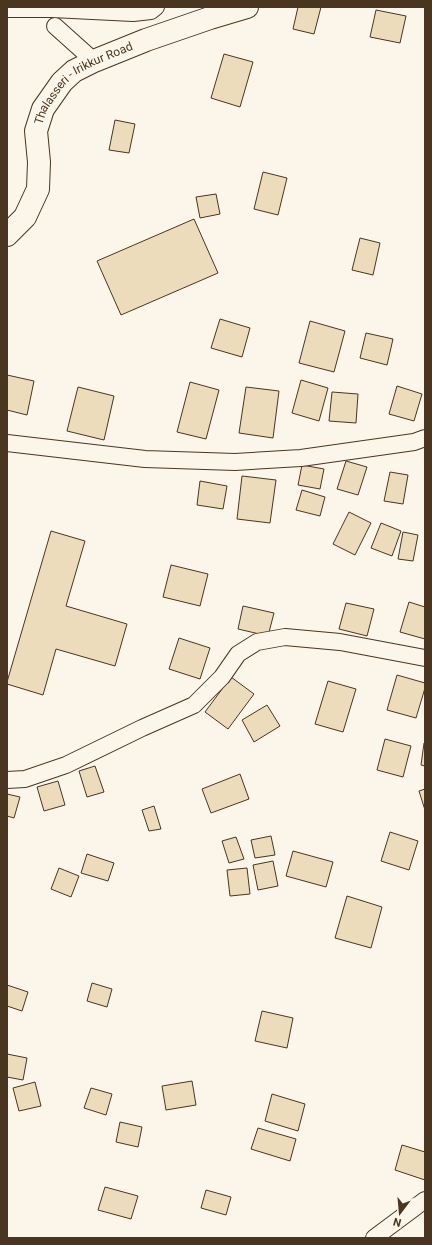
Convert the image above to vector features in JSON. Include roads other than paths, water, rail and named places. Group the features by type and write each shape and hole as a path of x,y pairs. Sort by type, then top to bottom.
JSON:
{"main road":[{"name":"Thalasseri - Irikkur Road","path":"7,235 25,217 38,190 39,162 36,131 43,109 62,82 74,71 94,61 146,40 247,7"}],"street":[{"path":"7,9 52,9 133,13 151,11 156,7"},
{"path":"55,26 94,61"},
{"path":"7,442 145,459 235,462 301,458 414,442 425,438"},
{"path":"7,780 25,779 66,765 142,728 194,705 222,677 238,654 257,642 285,637 332,641 425,658"},
{"path":"374,1238 425,1200"}]}
